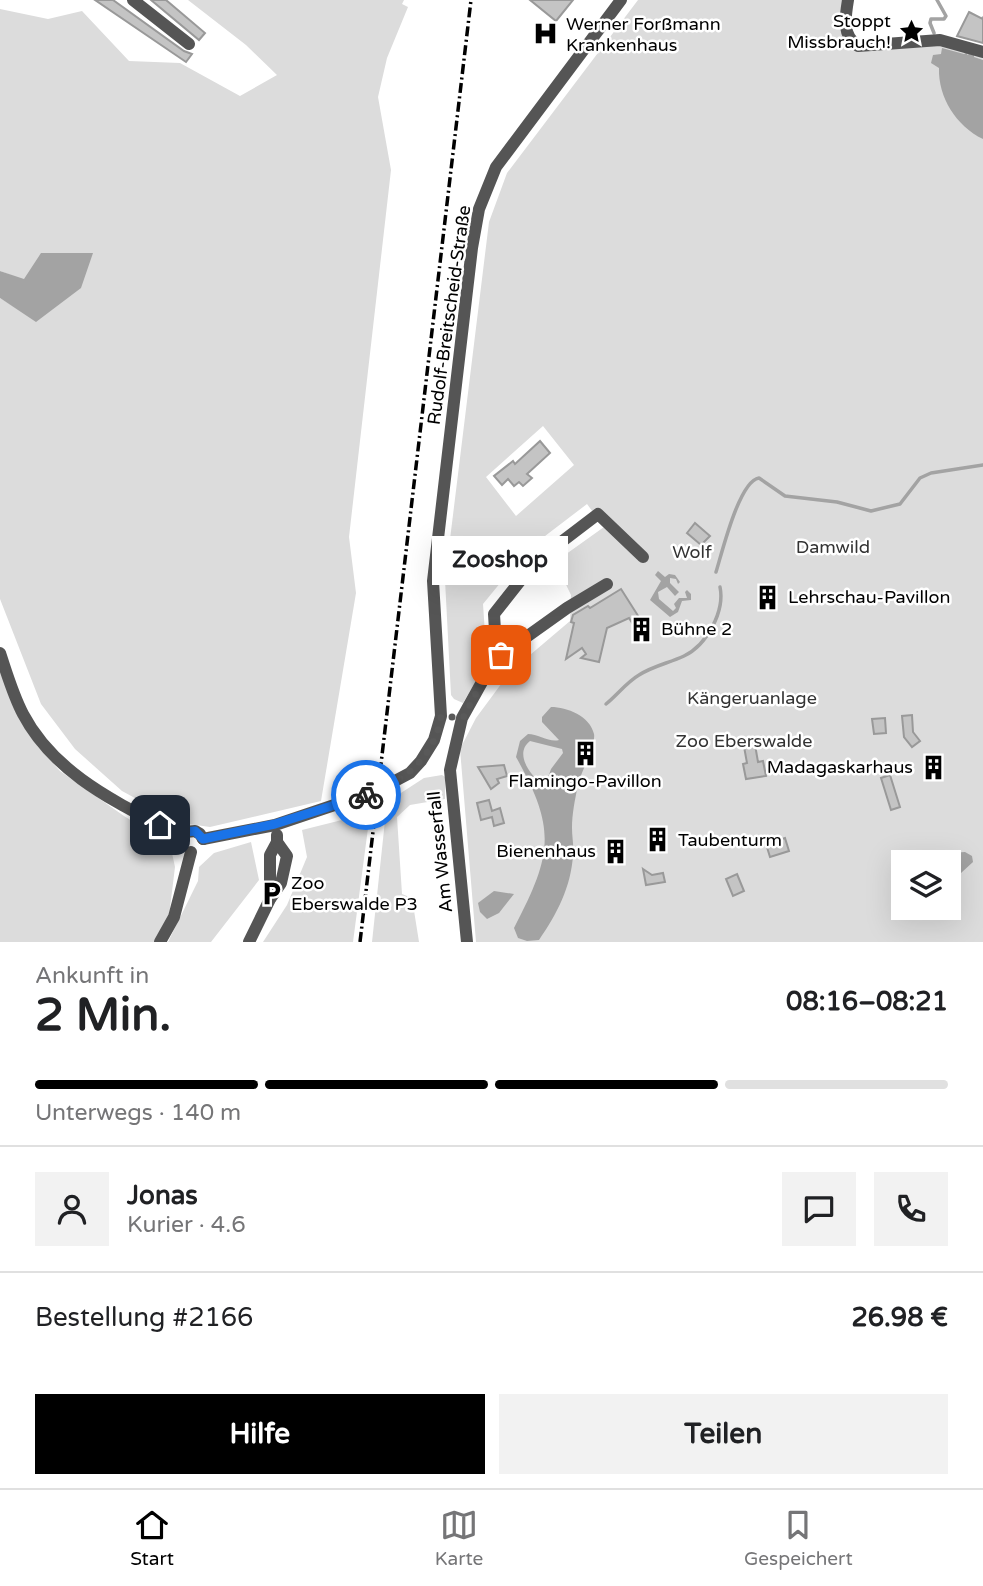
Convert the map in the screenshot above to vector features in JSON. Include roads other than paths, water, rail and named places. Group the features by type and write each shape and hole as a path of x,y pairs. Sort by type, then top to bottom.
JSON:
{"street":[{"path":"133,0 189,44"},
{"name":"Rudolf-Breitscheid-Straße","path":"440,722 433,581 472,248 479,209 496,167 621,0"},
{"path":"848,0 846,34 850,41 858,46 940,40 983,52"},
{"path":"501,655 496,647 494,614 535,562 598,514 643,557"},
{"name":"Am Wasserfall","path":"467,942 452,799 452,759 460,724 487,673 501,655 567,608 607,584"},
{"path":"0,653 23,715 58,761 86,785 183,837"},
{"path":"203,839 275,824 385,788 410,773 430,749 440,722 460,724"},
{"path":"430,749 452,759"},
{"path":"249,942 281,883 287,856 277,842 275,824"},
{"path":"191,852 183,846 186,832 195,831 203,839"},
{"path":"191,852 199,850 203,839"},
{"path":"160,942 174,917 191,852"}],"waterway":[{"path":"934,33 931,19 944,19 946,16 937,0"},
{"path":"716,572 738,504 752,482 759,478 785,496 837,502 871,511 900,504 920,478 931,473 983,465"},
{"path":"606,704 639,675 684,656 700,644 717,616 720,587"}],"railway":[{"path":"360,942 471,0"}],"place":[{"name":"Stoppt Missbrauch!","path":"911,31"},
{"name":"Werner Forßmann Krankenhaus","path":"546,34"},
{"name":"Lehrschau-Pavillon","path":"768,597"},
{"name":"Bühne 2","path":"641,629"},
{"name":"Zooshop","path":"501,655"},
{"name":"Flamingo-Pavillon","path":"585,754"},
{"name":"Madagaskarhaus","path":"933,767"},
{"name":"Taubenturm","path":"658,840"},
{"name":"Bienenhaus","path":"616,851"},
{"name":"Zoo Eberswalde P3","path":"271,893"}],"park label":[{"name":"Damwild","path":"833,547"},
{"name":"Wolf","path":"692,552"},
{"name":"Kängeruanlage","path":"752,698"},
{"name":"Zoo Eberswalde","path":"744,741"}]}
